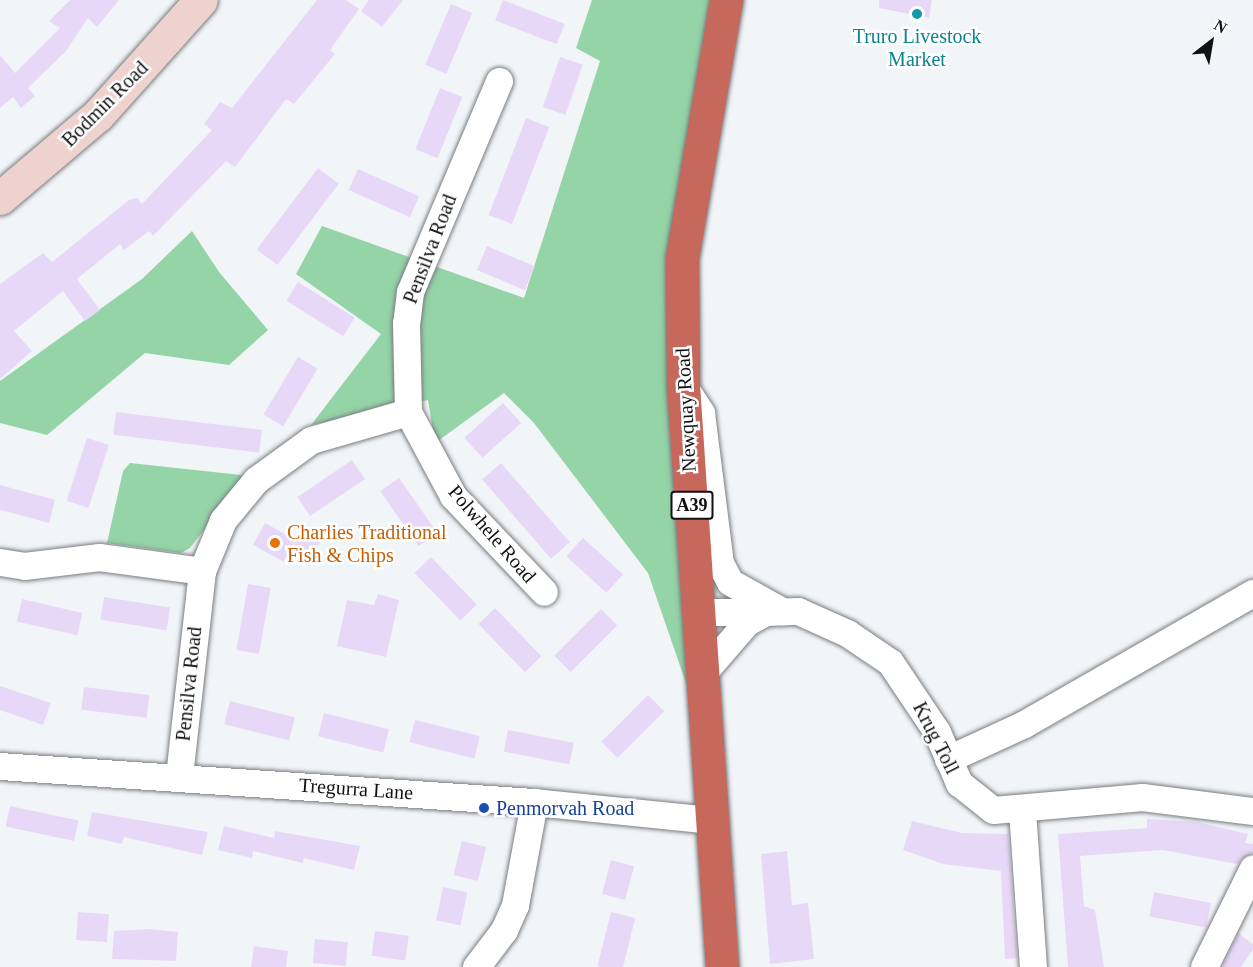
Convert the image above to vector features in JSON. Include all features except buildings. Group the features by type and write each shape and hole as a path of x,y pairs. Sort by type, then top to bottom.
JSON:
{"highway":[{"name":"Newquay Road","path":"722,967 682,384 682,258 726,0"}],"street":[{"name":"Bodmin Road","path":"0,198 98,115 201,0"},
{"name":"Pensilva Road","path":"179,776 202,571 228,512 274,465 321,435 408,412 406,333 410,292 499,81"},
{"path":"682,384 701,412 720,563 730,582 748,592 774,612"},
{"name":"Polwhele Road","path":"408,412 453,496 544,592"},
{"path":"0,562 24,566 99,557 202,571"},
{"path":"699,607 748,592"},
{"path":"948,759 1024,724 1253,594"},
{"path":"699,607 774,612"},
{"name":"Krug Toll","path":"774,612 798,611 825,623 890,662 937,732 959,783 993,810 1022,810 1142,798 1253,812"},
{"path":"703,674 747,622 774,612"},
{"name":"Tregurra Lane","path":"0,765 534,802 711,819"},
{"path":"476,967 504,930 515,905 534,802"},
{"path":"1022,810 1033,967"},
{"path":"1204,967 1253,868"}],"green space":[{"path":"592,0 711,0 694,97 698,718 648,573 534,423 504,393 435,443 428,400 311,425 381,334 296,274 322,226 524,298 600,61 576,48"},
{"path":"192,231 219,272 268,330 229,365 145,353 47,435 0,423 0,381 142,279"},
{"path":"130,463 241,475 243,479 190,548 181,553 107,543 123,471"}],"place":[{"name":"Truro Livestock Market","path":"917,14"},
{"name":"Charlies Traditional Fish & Chips","path":"275,543"},
{"name":"Penmorvah Road","path":"484,808"}]}
